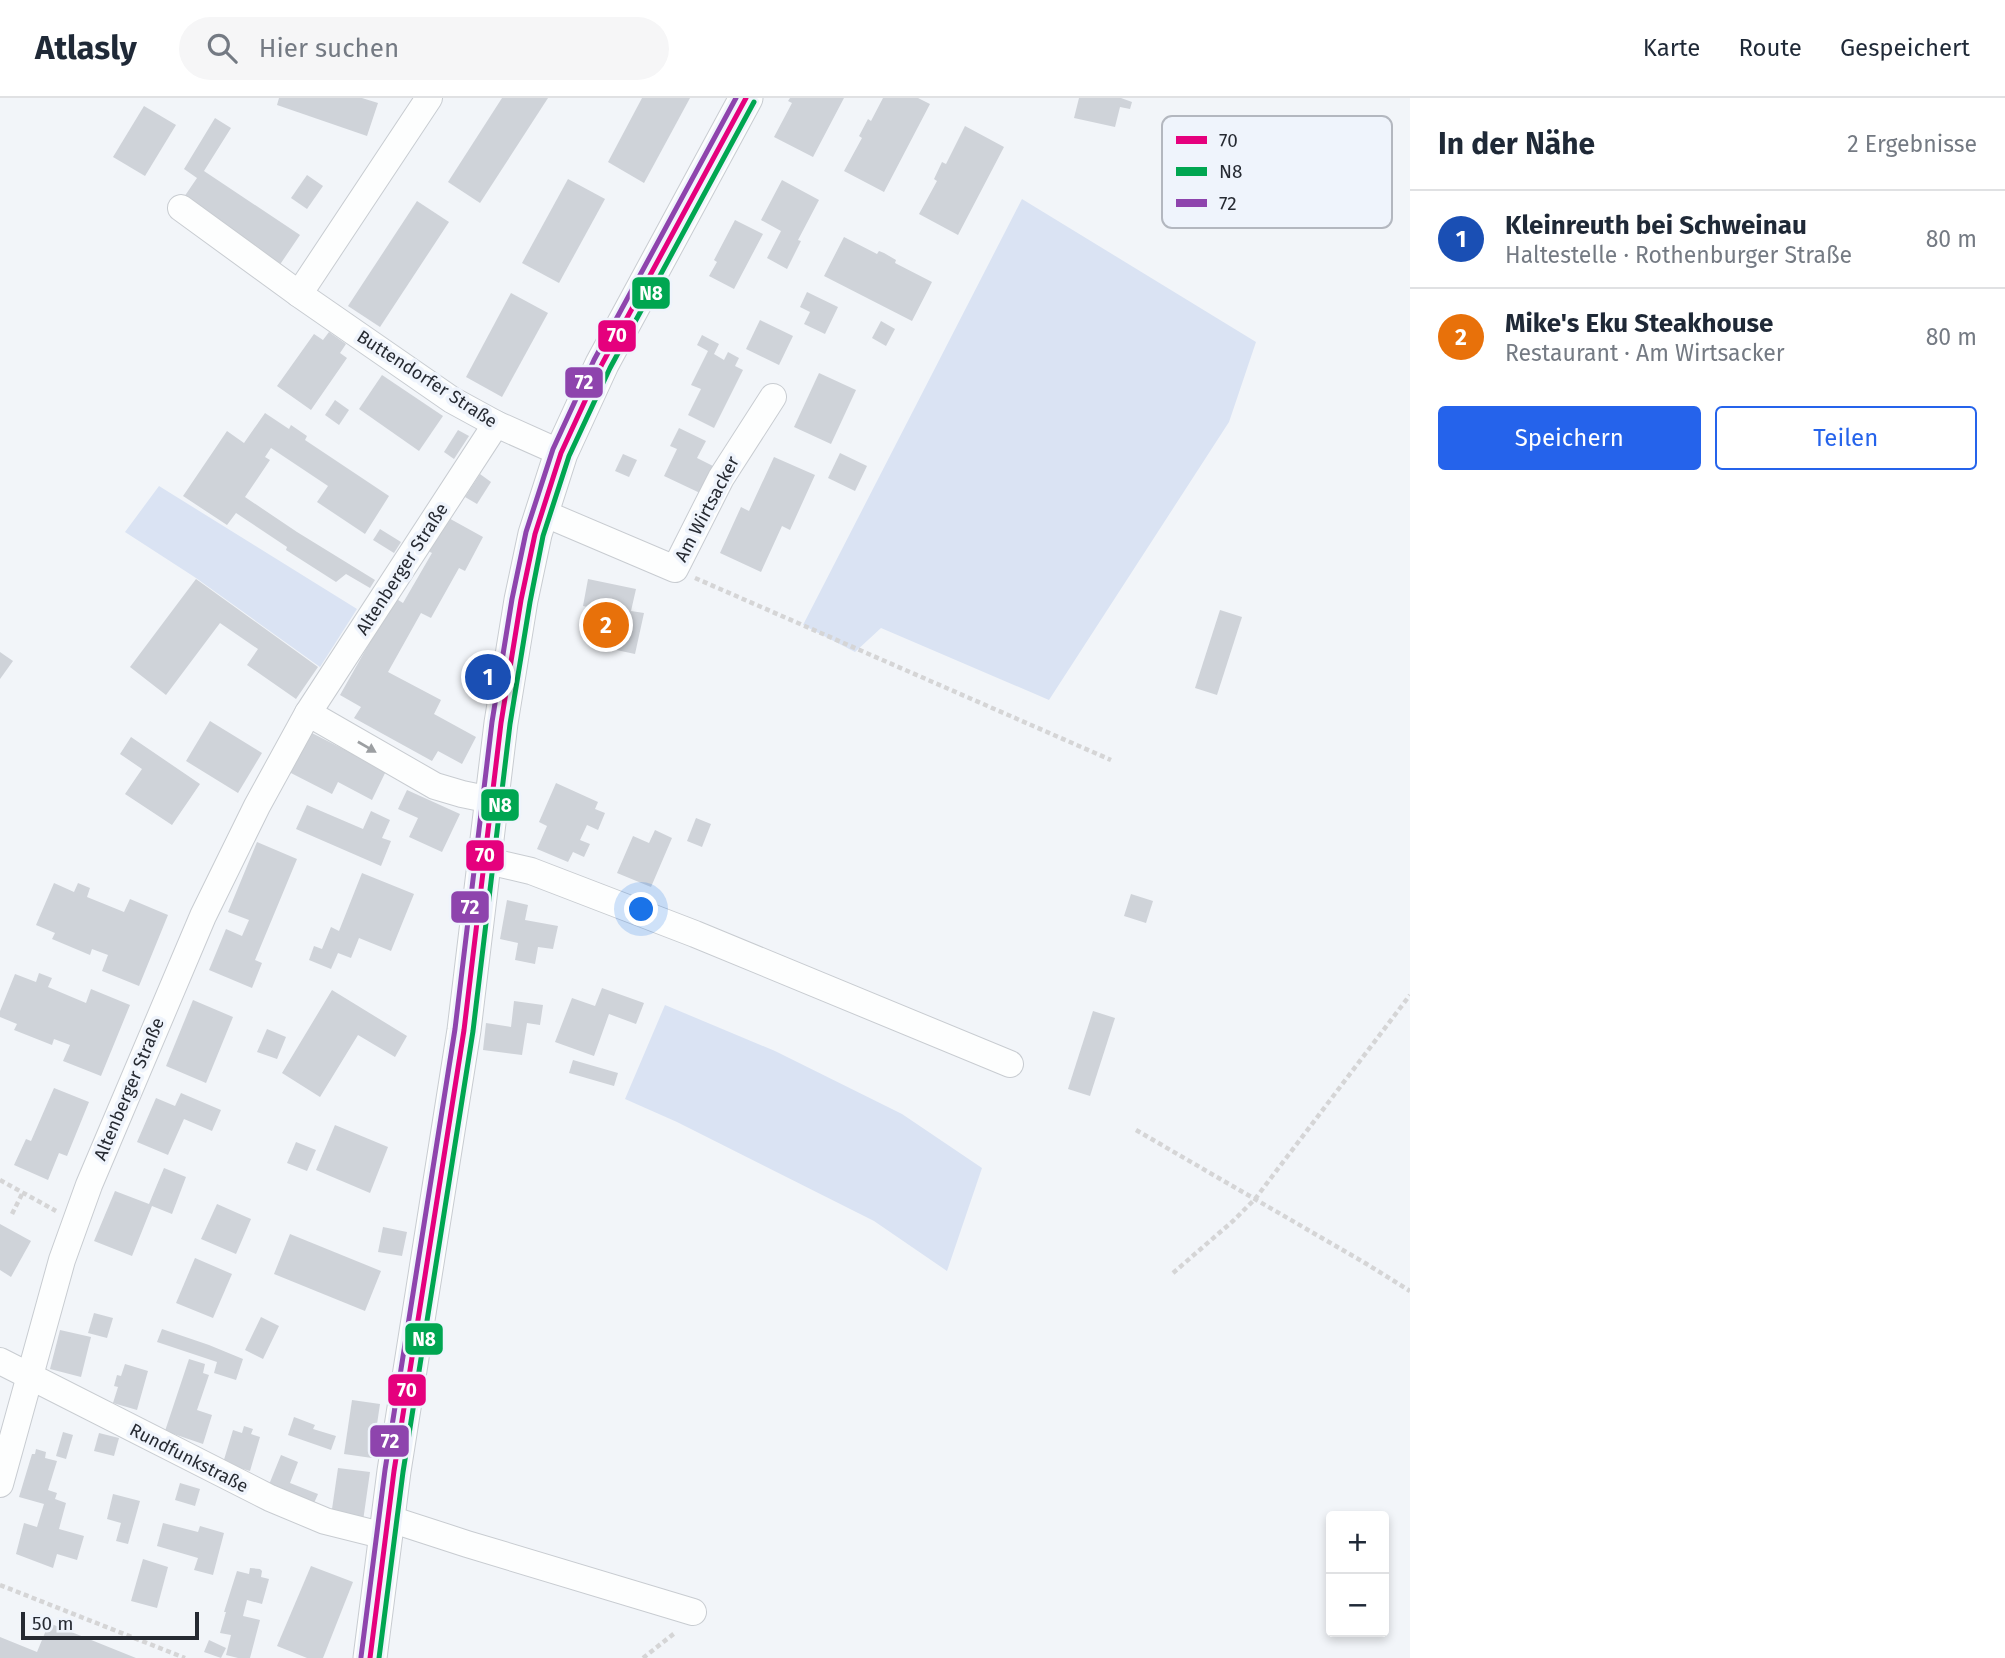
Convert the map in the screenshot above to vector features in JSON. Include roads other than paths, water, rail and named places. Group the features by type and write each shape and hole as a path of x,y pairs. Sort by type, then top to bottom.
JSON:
{"main road":[{"path":"370,1658 413,1345 454,1093 516,626 530,557 541,512 561,453 613,341 746,98"}],"street":[{"path":"299,294 425,99"},
{"name":"Buttendorfer Straße","path":"181,208 452,400 496,424 561,453"},
{"name":"Am Wirtsacker","path":"541,512 675,569 721,478 773,397"},
{"name":"Altenberger Straße","path":"0,1484 62,1260 89,1185 203,916 257,806 308,713 496,424"},
{"path":"308,713 435,786 491,800"},
{"path":"484,860 531,871 695,934 1010,1064"},
{"name":"Rundfunkstraße","path":"0,1360 270,1499 325,1521 386,1527 467,1544 693,1612"}],"place":[{"name":"Mike's Eku Steakhouse","path":"606,625"},
{"name":"Kleinreuth bei Schweinau","path":"488,677"}]}
